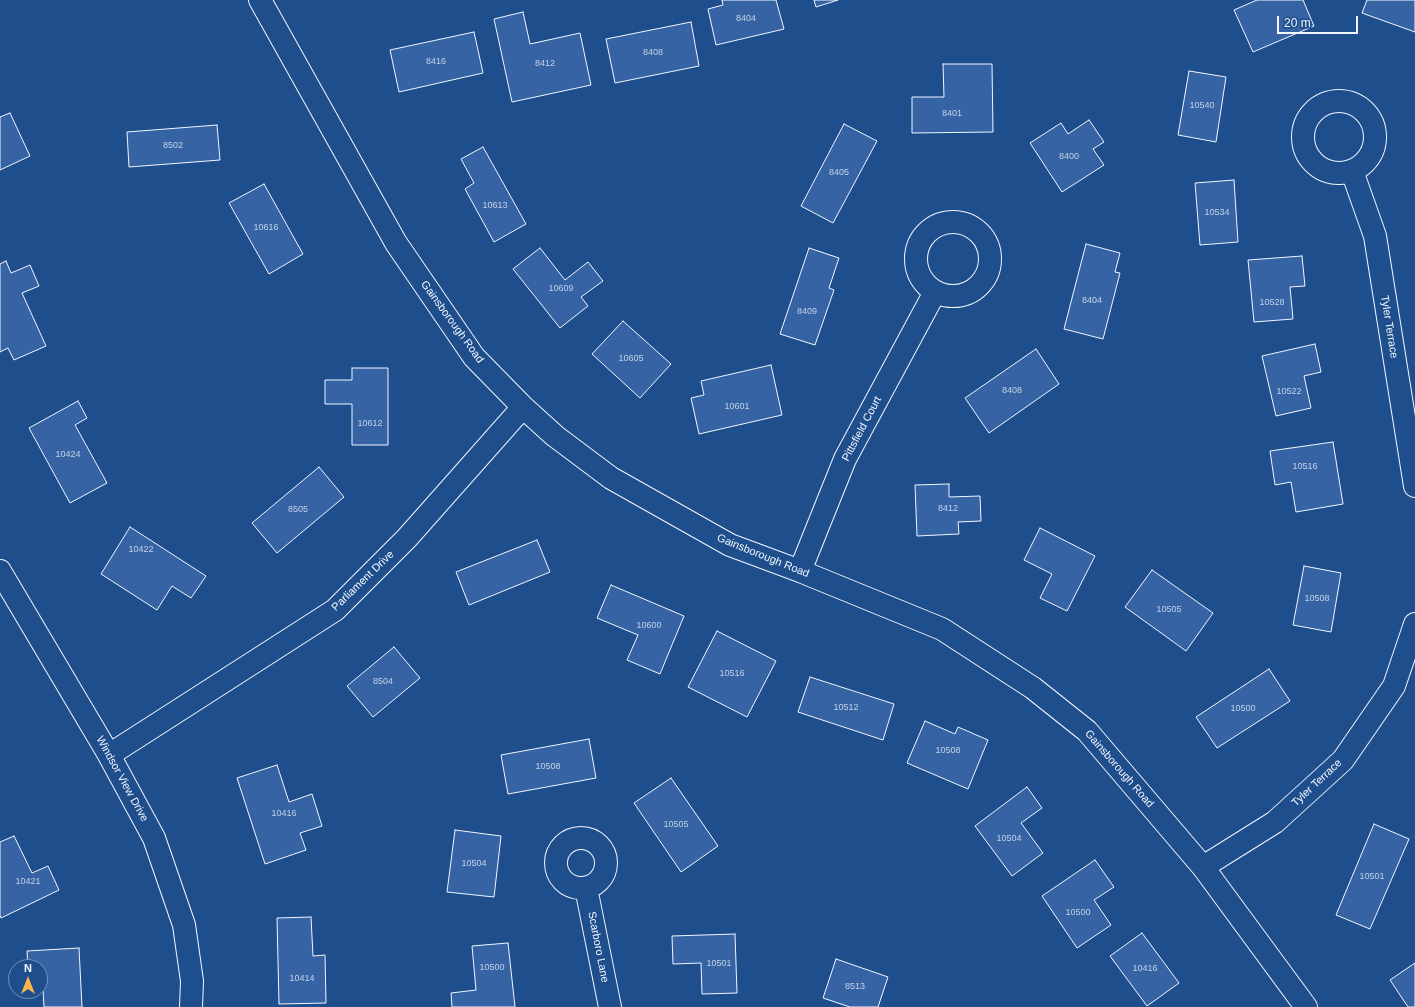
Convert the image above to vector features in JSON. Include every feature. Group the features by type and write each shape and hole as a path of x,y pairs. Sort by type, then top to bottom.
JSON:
{"street":[{"name":"Gainsborough Road","path":"260,0 396,243 474,357 523,407 555,436 611,478 730,545 800,571 942,629 1033,688 1087,731 1203,867 1306,1007"},
{"name":"Tyler Terrace","path":"1352,171 1375,236 1415,486"},
{"name":"Pittsfield Court","path":"800,571 845,459 935,292"},
{"name":"Parliament Drive","path":"109,755 335,610 407,538 523,407"},
{"name":"Windsor View Drive","path":"0,570 109,755 154,838 184,925 192,980 192,1007"},
{"name":"Tyler Terrace","path":"1203,867 1276,822 1343,760 1394,686 1415,624"},
{"name":"Scarboro Lane","path":"586,888 610,1007"}],"building":[{"path":"722,0 776,0 784,29 716,45 708,9 723,5"},
{"path":"814,0 838,0 816,7"},
{"path":"1257,0 1303,0 1314,26 1253,52 1234,10"},
{"path":"1367,0 1415,0 1415,32 1362,13"},
{"path":"523,12 530,44 580,33 591,85 512,102 494,19"},
{"path":"691,22 699,66 615,83 606,39"},
{"path":"474,32 483,73 399,92 390,50"},
{"path":"943,64 992,64 993,132 912,133 912,97 944,97"},
{"path":"1189,71 1226,77 1216,142 1178,135"},
{"path":"10,113 30,156 0,170 0,117"},
{"path":"1089,120 1104,142 1093,149 1104,165 1062,192 1030,143 1061,123 1068,134"},
{"path":"844,124 877,141 833,223 801,206"},
{"path":"217,125 220,160 129,167 127,132"},
{"path":"483,147 526,224 494,242 465,189 474,183 461,159"},
{"path":"1234,180 1238,242 1200,245 1195,183"},
{"path":"264,184 303,254 269,274 229,203"},
{"path":"1086,244 1120,253 1115,272 1120,273 1103,339 1064,329"},
{"path":"540,248 565,280 588,262 603,281 581,297 588,306 560,328 513,269"},
{"path":"809,248 839,258 829,288 834,290 815,345 780,334"},
{"path":"1302,256 1305,286 1290,287 1293,319 1254,322 1248,260"},
{"path":"6,261 11,273 30,265 39,286 22,293 46,346 14,360 8,348 0,352 0,264"},
{"path":"623,321 671,364 640,398 592,354"},
{"path":"1315,344 1321,372 1304,376 1311,408 1276,416 1262,356"},
{"path":"1036,349 1059,384 989,433 965,398"},
{"path":"771,365 782,415 699,434 691,398 704,395 701,381"},
{"path":"352,368 388,368 388,445 352,445 352,404 325,404 325,380 352,380"},
{"path":"78,401 87,418 75,425 107,483 70,503 29,428"},
{"path":"1333,442 1343,504 1296,512 1291,482 1275,485 1270,451"},
{"path":"319,467 344,497 277,553 252,523"},
{"path":"949,484 949,497 980,496 981,521 958,522 959,534 917,536 915,485"},
{"path":"130,527 206,576 191,598 172,586 157,610 101,574"},
{"path":"1040,528 1095,556 1067,611 1040,598 1052,574 1024,560"},
{"path":"537,540 550,572 469,605 456,572"},
{"path":"1304,566 1341,573 1331,632 1293,625"},
{"path":"1152,570 1213,613 1186,651 1125,607"},
{"path":"611,585 684,616 660,674 627,660 638,635 597,618"},
{"path":"717,631 776,661 747,717 688,687"},
{"path":"394,647 420,678 373,717 347,686"},
{"path":"1269,669 1290,701 1217,748 1196,717"},
{"path":"810,677 894,704 883,740 798,712"},
{"path":"925,721 955,734 958,727 988,740 968,789 907,763"},
{"path":"589,739 596,778 508,794 501,755"},
{"path":"277,765 289,802 312,794 322,826 300,833 306,850 265,864 237,778"},
{"path":"671,778 718,846 681,872 634,803"},
{"path":"1027,787 1042,808 1021,823 1043,853 1012,876 975,826"},
{"path":"1374,824 1409,839 1370,929 1336,915"},
{"path":"455,830 501,836 494,897 447,892"},
{"path":"14,836 32,873 48,866 59,890 1,918 0,842"},
{"path":"1095,860 1114,887 1094,900 1111,925 1077,948 1042,896"},
{"path":"311,917 313,956 325,955 326,1003 279,1004 277,918"},
{"path":"1142,933 1179,983 1147,1006 1110,956"},
{"path":"735,934 737,993 702,994 701,963 673,964 672,936"},
{"path":"508,943 515,1007 452,1007 451,993 476,990 472,946"},
{"path":"79,948 82,1007 44,1007 44,999 48,999 48,959 28,959 27,951"},
{"path":"836,959 888,977 878,1007 850,1007 823,998"},
{"path":"1415,963 1415,1007 1408,1007 1390,980"}]}
